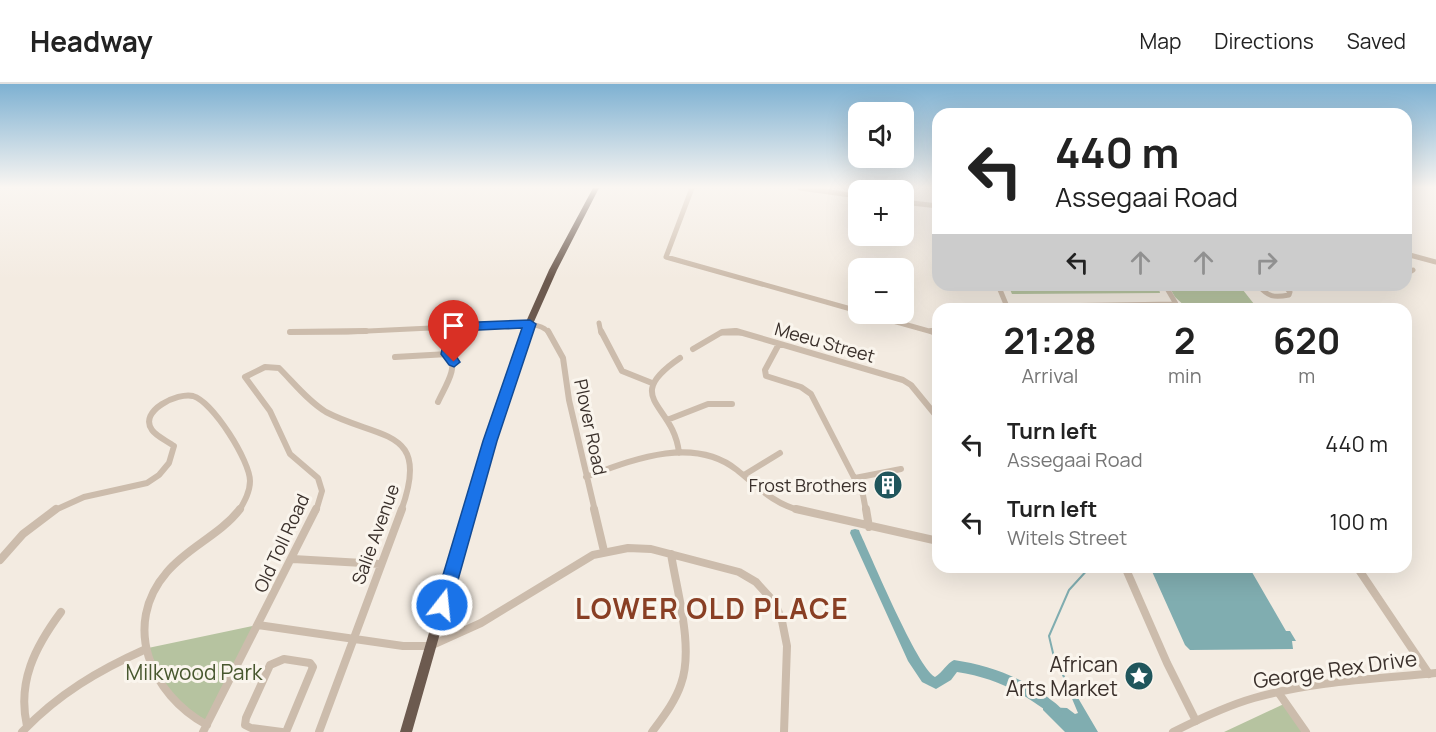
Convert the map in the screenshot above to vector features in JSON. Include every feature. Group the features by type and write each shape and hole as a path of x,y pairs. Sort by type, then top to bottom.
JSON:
{"highway":[{"path":"406,732 478,479 530,324 580,218"}],"street":[{"path":"681,218 666,257 848,307"},
{"path":"1412,256 1436,262"},
{"path":"1263,291 1267,296 1288,296 1289,291"},
{"path":"599,323 602,334 622,371 652,383"},
{"path":"290,332 530,324"},
{"name":"Plover Road","path":"530,324 547,329 559,347 604,551"},
{"path":"905,324 932,331"},
{"path":"447,354 453,327"},
{"name":"Meeu Street","path":"693,349 722,332 731,330 903,380 911,385 932,411"},
{"path":"779,344 765,370 766,376 801,387 811,394 855,478 866,504 869,527"},
{"path":"395,357 447,354 453,359 453,366 438,402"},
{"path":"679,453 679,439 651,397 652,383 663,369 680,358"},
{"name":"Salie Avenue","path":"245,377 265,367 276,367 326,411 392,436 405,447 410,458 409,485 319,732"},
{"name":"Old Toll Road","path":"205,728 293,559 316,511 322,491 318,478 290,454 270,411 245,377"},
{"path":"0,560 28,529 60,507 85,496 130,490 157,475 168,463 174,446 152,431 149,424 151,416 157,408 174,398 186,395 198,398 210,410 247,464 251,489 245,504 231,520 172,566 163,577 149,605 146,649 158,681 167,695 205,728"},
{"path":"667,420 708,404 732,404"},
{"path":"586,477 650,456 679,453 719,458 782,505 932,541"},
{"path":"744,475 780,453"},
{"path":"855,478 901,469"},
{"path":"258,625 403,646 430,646 481,623 576,564 604,551 637,548 671,554 738,572 756,582 775,603 782,621 787,646 784,732"},
{"path":"652,732 672,705 685,673 684,645 671,554"},
{"path":"293,559 380,564"},
{"path":"1128,573 1167,663 1196,721"},
{"path":"1361,573 1432,673"},
{"path":"25,729 22,704 25,677 36,649 61,612"},
{"path":"25,729 54,701 81,680 146,649"},
{"path":"280,658 310,663 313,667 284,732 251,728 245,725 270,665 274,660 280,658"},
{"name":"George Rex Drive","path":"1173,732 1241,702 1278,692 1432,673"},
{"path":"1278,692 1306,732"}],"green space":[{"path":"1011,291 1160,291 1160,293 1012,294"},
{"path":"1172,291 1244,291 1253,303 1182,303"},
{"name":"Milkwood Park","path":"257,625 206,722 169,694 148,648"},
{"path":"1286,703 1304,732 1224,732"}],"water":[{"path":"1153,573 1252,573 1286,631 1290,631 1296,641 1292,641 1293,649 1190,650 1185,645"},
{"path":"1071,686 1098,732 1065,732 1043,710 1043,706 1049,706 1067,708 1075,714 1078,713 1068,689"}],"waterway":[{"path":"855,533 912,657 926,678 936,683 947,676 954,666 984,671 1021,686 1057,712"},
{"path":"1069,688 1053,653 1049,636 1069,590 1085,573"}],"place":[{"name":"Frost Brothers","path":"888,485"},
{"name":"African Arts Market","path":"1139,676"}],"district":[{"name":"LOWER OLD PLACE","path":"712,608"}],"route":[{"path":"442,605 490,441 530,324 453,327 447,354 454,362"}]}
